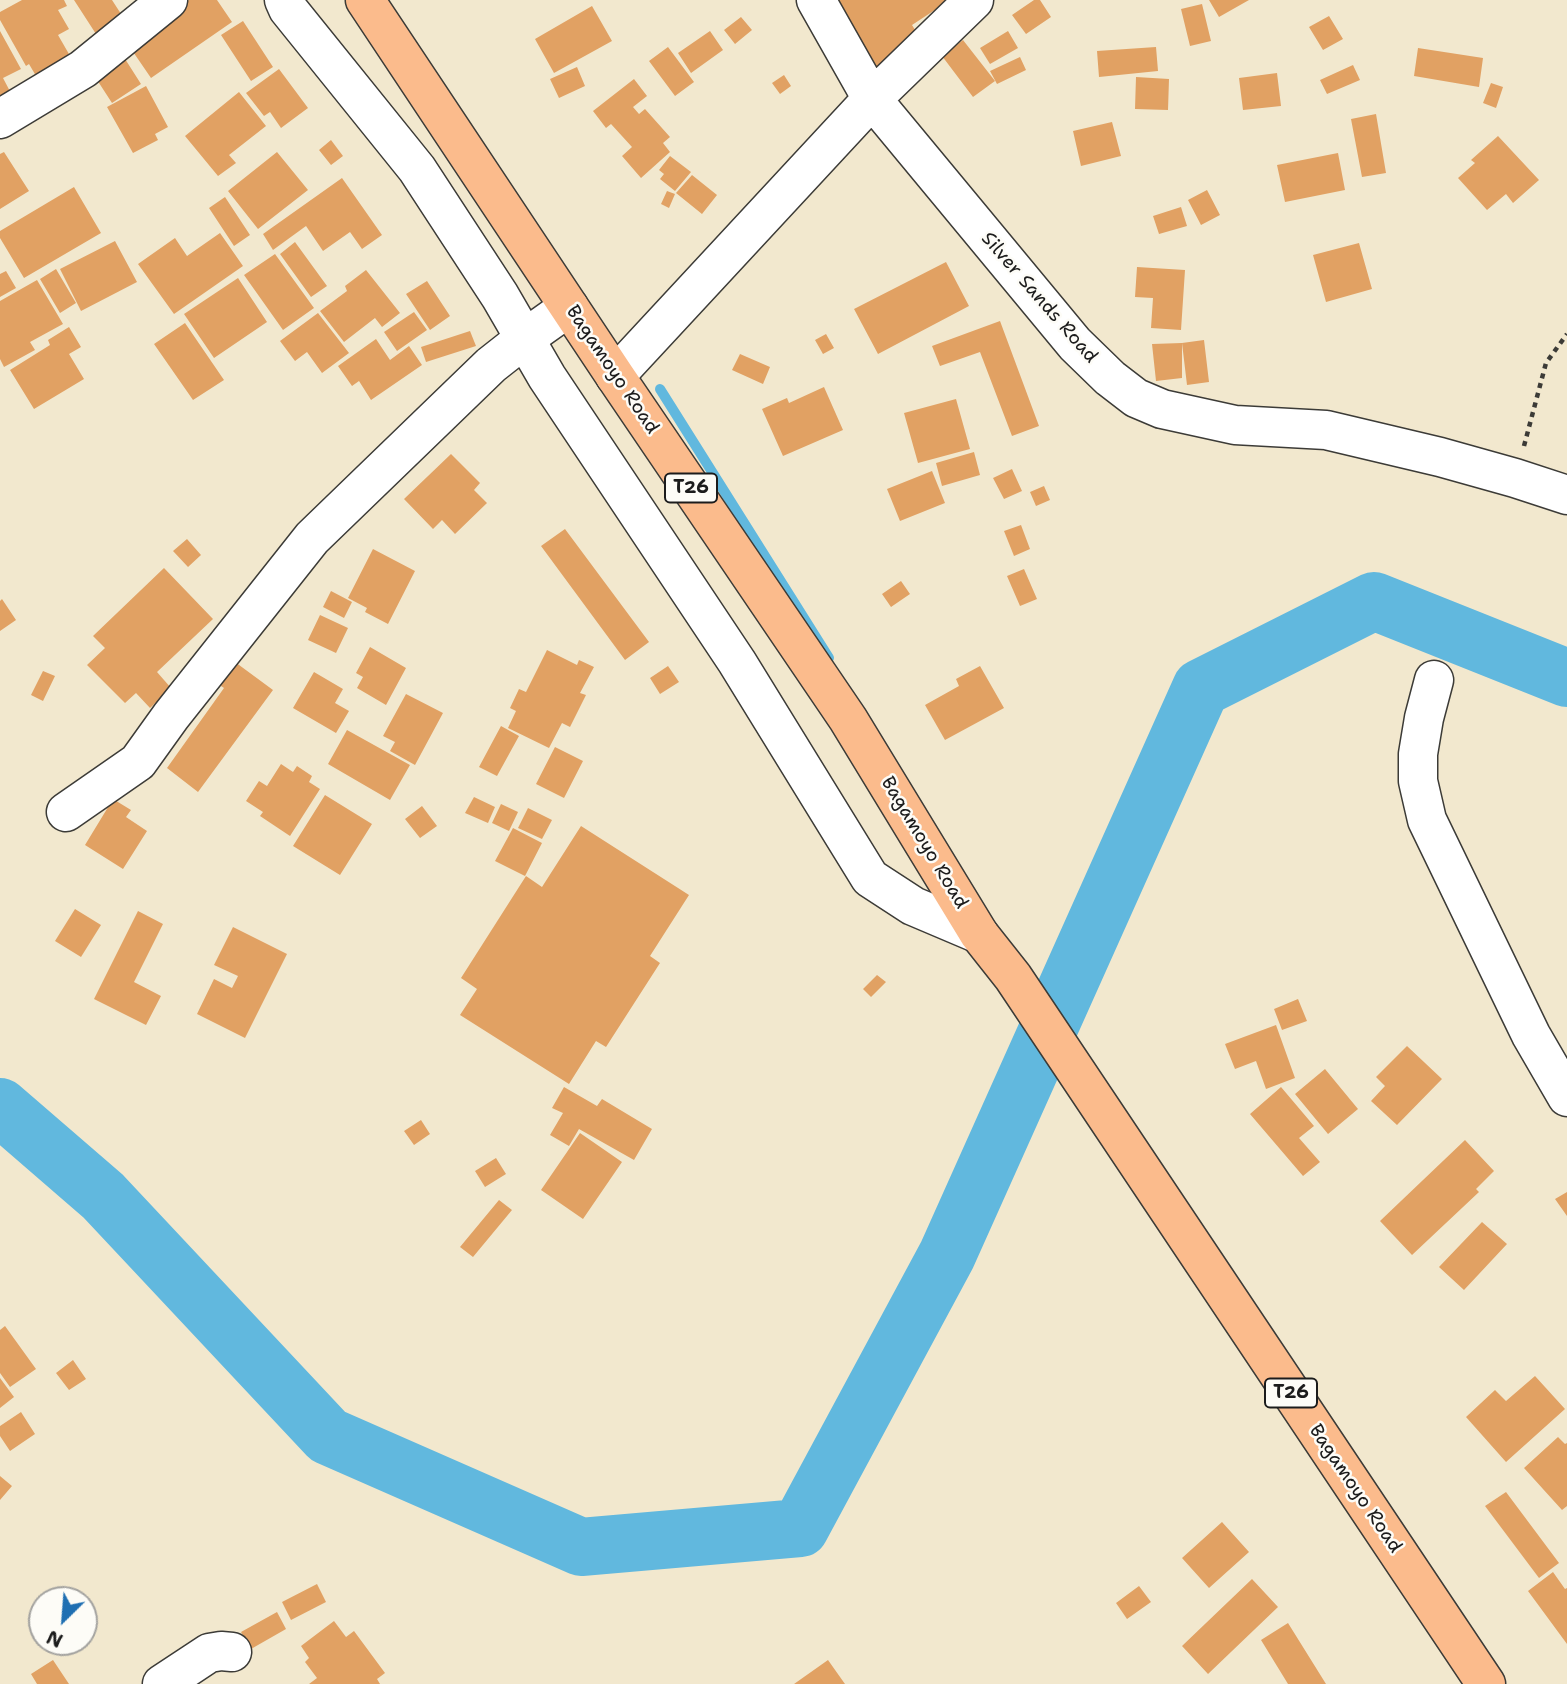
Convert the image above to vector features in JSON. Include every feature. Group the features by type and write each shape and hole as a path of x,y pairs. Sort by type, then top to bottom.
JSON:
{"highway":[{"name":"Bagamoyo Road","path":"365,0 615,376 848,719 979,934 1013,977 1486,1684"}],"street":[{"path":"0,120 83,69 167,0"},
{"path":"284,0 288,9 417,169 603,461 737,662 870,878 913,906 979,934"},
{"name":"Silver Sands Road","path":"816,0 872,99 1075,344 1110,378 1136,398 1162,409 1235,425 1326,430 1440,457 1567,495"},
{"path":"615,376 872,99 974,0"},
{"path":"66,812 138,762 171,716 312,538 491,365 569,307"},
{"path":"1434,680 1418,754 1418,781 1427,820 1531,1035 1567,1097"},
{"path":"162,1684 209,1653 232,1652"}],"path":[{"path":"1515,478 1546,363 1567,334"}],"building":[{"path":"22,0 64,0 67,6 58,10 69,29 58,35 73,61 39,81 29,64 26,66 0,20 0,12"},
{"path":"74,0 112,0 123,17 96,34"},
{"path":"189,0 217,0 232,22 151,78 127,43"},
{"path":"826,0 950,0 912,25 923,43 873,77"},
{"path":"1034,0 1040,0 1051,17 1026,34 1012,15"},
{"path":"1209,0 1249,0 1219,17"},
{"path":"1202,4 1211,41 1190,46 1181,9"},
{"path":"592,6 612,41 554,73 535,39"},
{"path":"1329,16 1343,39 1323,50 1309,27"},
{"path":"741,17 752,30 735,44 724,30"},
{"path":"243,21 273,67 251,81 221,35"},
{"path":"0,31 21,69 3,78 13,97 0,104"},
{"path":"710,31 723,50 691,73 678,53"},
{"path":"1008,31 1018,48 990,64 980,48"},
{"path":"963,40 995,81 973,97 942,56"},
{"path":"668,47 694,82 675,96 649,61"},
{"path":"1156,47 1158,71 1099,77 1097,51"},
{"path":"1418,48 1483,58 1479,87 1414,76"},
{"path":"120,51 141,84 112,103 90,69"},
{"path":"1020,57 1026,70 997,84 990,71"},
{"path":"1353,65 1360,80 1327,94 1320,80"},
{"path":"577,67 585,86 559,98 550,79"},
{"path":"279,69 308,108 281,128 270,112 264,116 246,93"},
{"path":"1277,73 1281,106 1243,110 1239,78"},
{"path":"784,75 791,86 780,94 772,83"},
{"path":"1136,77 1169,79 1168,110 1135,109"},
{"path":"634,79 647,96 633,107 639,114 645,109 670,137 663,143 670,152 641,178 622,156 632,147 611,124 606,128 593,111"},
{"path":"1491,83 1503,87 1496,108 1483,103"},
{"path":"146,86 168,127 155,134 158,140 133,153 107,107"},
{"path":"239,92 266,126 229,155 236,163 218,176 185,136"},
{"path":"1376,114 1386,173 1362,177 1351,119"},
{"path":"1112,122 1121,156 1081,166 1073,131"},
{"path":"1498,136 1539,180 1513,203 1506,194 1487,210 1458,178 1475,163 1471,160"},
{"path":"331,140 343,156 331,165 319,150"},
{"path":"4,152 29,191 0,209 0,154"},
{"path":"277,152 308,190 258,229 228,191"},
{"path":"1338,153 1345,190 1285,202 1277,165"},
{"path":"670,156 691,172 675,191 660,179 664,174 659,170"},
{"path":"692,175 717,195 702,214 676,193"},
{"path":"342,178 382,235 362,249 350,232 323,251 306,226 273,250 263,234"},
{"path":"74,187 101,233 24,278 0,238 0,231"},
{"path":"1207,190 1220,215 1201,225 1188,200"},
{"path":"667,191 675,194 669,208 661,204"},
{"path":"225,197 250,235 234,246 209,208"},
{"path":"1181,207 1187,226 1159,234 1153,216"},
{"path":"220,233 243,266 174,314 138,264 175,238 187,256"},
{"path":"115,241 137,282 81,311 60,269"},
{"path":"295,242 327,286 311,297 280,254"},
{"path":"1359,243 1372,289 1326,302 1313,255"},
{"path":"275,254 314,308 283,330 244,275"},
{"path":"946,262 969,306 878,354 854,309"},
{"path":"1137,267 1185,270 1181,330 1151,328 1153,298 1135,297"},
{"path":"56,269 76,303 60,313 40,279"},
{"path":"366,270 400,313 382,327 375,318 344,342 320,311 347,291 345,286"},
{"path":"6,271 16,288 0,297 0,274"},
{"path":"238,278 267,322 214,358 184,314"},
{"path":"37,280 63,324 30,342 35,350 4,367 0,359 0,301"},
{"path":"427,281 450,316 430,330 406,294"},
{"path":"414,312 427,330 397,351 384,332"},
{"path":"318,313 349,353 322,373 307,352 295,361 280,341"},
{"path":"1000,321 1039,426 1012,436 980,352 940,366 932,346"},
{"path":"185,323 224,380 193,400 154,344"},
{"path":"69,327 81,347 69,354 84,379 34,409 10,370 50,345 48,340"},
{"path":"470,331 476,346 426,362 421,347"},
{"path":"826,334 834,348 823,354 815,340"},
{"path":"376,339 390,360 409,346 422,365 371,400 359,381 352,386 338,366"},
{"path":"1204,340 1209,382 1187,385 1182,343"},
{"path":"1182,343 1182,378 1156,381 1152,344"},
{"path":"740,354 770,367 763,384 732,370"},
{"path":"824,387 843,430 783,456 762,409 787,398 789,403"},
{"path":"956,399 970,449 918,463 904,413"},
{"path":"974,452 980,475 942,486 936,463"},
{"path":"451,454 480,483 474,490 487,503 455,534 442,520 433,529 404,499"},
{"path":"1012,469 1022,491 1004,499 993,478"},
{"path":"932,471 945,503 900,521 887,489"},
{"path":"1044,486 1050,500 1036,506 1030,492"},
{"path":"1021,525 1030,549 1014,556 1004,531"},
{"path":"565,529 649,642 625,660 541,546"},
{"path":"187,539 201,555 188,567 173,551"},
{"path":"373,549 415,571 388,624 365,612 367,608 348,598"},
{"path":"164,568 213,619 157,672 171,688 150,708 136,693 125,703 87,665 105,648 93,636"},
{"path":"1024,569 1037,599 1020,606 1007,576"},
{"path":"901,581 910,594 891,607 882,594"},
{"path":"331,591 352,602 344,618 323,607"},
{"path":"2,599 16,620 0,631 0,601"},
{"path":"320,615 348,628 336,653 308,640"},
{"path":"370,647 406,668 386,705 357,688 363,677 356,673"},
{"path":"547,650 577,665 579,660 594,667 580,693 586,695 570,727 562,723 549,748 508,728 516,711 510,708 519,689 526,692"},
{"path":"235,662 273,690 198,792 167,768 224,688 218,684"},
{"path":"668,666 679,682 660,694 650,678"},
{"path":"980,666 1004,708 945,740 925,705 959,686 956,679"},
{"path":"43,671 55,676 43,701 31,695"},
{"path":"314,672 343,689 335,703 349,711 336,733 293,708"},
{"path":"406,694 443,713 415,765 390,751 395,742 383,736"},
{"path":"501,726 519,736 497,776 479,767"},
{"path":"347,730 410,765 390,800 328,764"},
{"path":"555,747 583,761 564,798 536,784"},
{"path":"281,764 293,772 297,766 312,776 309,782 320,789 290,836 260,816 263,812 246,801 259,781 267,786"},
{"path":"325,795 372,824 340,875 293,846"},
{"path":"474,797 495,807 488,823 465,813"},
{"path":"113,799 131,810 126,817 147,831 123,869 85,845"},
{"path":"501,804 518,812 509,831 492,823"},
{"path":"422,806 437,826 420,838 405,819"},
{"path":"528,808 552,820 542,839 518,828"},
{"path":"581,826 689,895 650,956 660,963 606,1047 596,1041 569,1084 460,1015 477,989 461,978 526,876 542,887"},
{"path":"513,828 542,843 525,876 495,861"},
{"path":"75,909 101,925 81,957 55,941"},
{"path":"138,911 163,924 134,982 161,996 146,1025 94,999"},
{"path":"233,927 287,954 245,1038 197,1014 214,979 232,988 238,976 214,965"},
{"path":"877,975 886,982 871,997 863,989"},
{"path":"1298,999 1307,1021 1282,1030 1274,1009"},
{"path":"1276,1025 1295,1078 1266,1089 1256,1061 1235,1069 1225,1044"},
{"path":"1407,1046 1442,1079 1397,1125 1371,1101 1385,1086 1376,1077"},
{"path":"1325,1069 1358,1109 1328,1134 1295,1094"},
{"path":"564,1087 597,1106 602,1099 652,1129 634,1160 579,1129 569,1146 550,1135 563,1113 552,1108"},
{"path":"1281,1087 1314,1126 1299,1138 1320,1162 1303,1176 1250,1114"},
{"path":"421,1120 430,1134 414,1145 404,1131"},
{"path":"580,1133 622,1162 583,1219 541,1190"},
{"path":"1465,1140 1494,1171 1476,1189 1479,1192 1412,1255 1380,1221"},
{"path":"496,1158 506,1174 485,1187 475,1171"},
{"path":"1567,1192 1567,1216 1555,1199"},
{"path":"499,1200 512,1210 473,1257 460,1247"},
{"path":"1482,1222 1507,1244 1464,1290 1439,1267"},
{"path":"5,1326 36,1369 10,1387 0,1373 0,1330"},
{"path":"73,1360 86,1379 69,1390 56,1373"},
{"path":"1535,1376 1565,1409 1506,1462 1466,1417 1495,1390 1506,1401"},
{"path":"0,1378 14,1397 0,1408"},
{"path":"21,1412 35,1434 10,1451 0,1436 0,1426"},
{"path":"1558,1437 1567,1443 1567,1506 1562,1510 1524,1468"},
{"path":"0,1476 12,1486 0,1500"},
{"path":"1506,1492 1559,1563 1539,1578 1485,1506"},
{"path":"1222,1522 1249,1552 1209,1588 1182,1558"},
{"path":"1553,1572 1565,1589 1567,1588 1567,1644 1528,1591"},
{"path":"1252,1579 1278,1607 1208,1674 1182,1646"},
{"path":"317,1584 326,1602 291,1620 282,1602"},
{"path":"1139,1586 1151,1602 1127,1619 1116,1603"},
{"path":"277,1612 286,1629 251,1649 241,1632"},
{"path":"334,1621 346,1637 354,1631 385,1673 377,1679 380,1684 309,1684 317,1678 305,1662 309,1658 301,1646"},
{"path":"1288,1623 1326,1684 1288,1684 1261,1640"},
{"path":"53,1660 69,1684 37,1684 31,1674"},
{"path":"828,1660 845,1684 794,1684"}],"waterway":[{"path":"660,389 829,658"},
{"path":"0,1107 103,1196 328,1436 581,1547 800,1528 947,1255 1201,688 1374,601 1567,678"}]}
